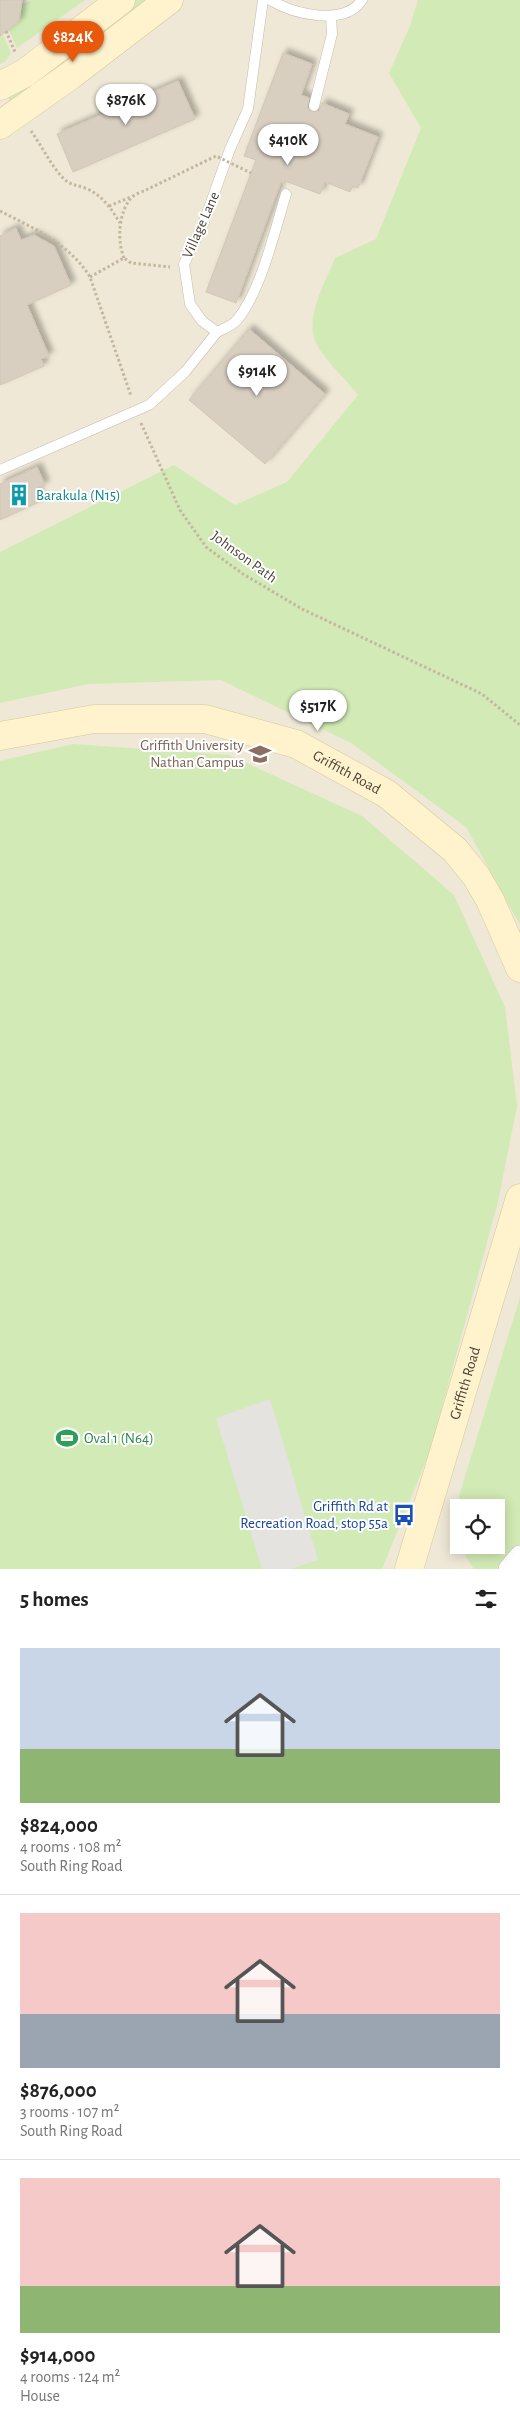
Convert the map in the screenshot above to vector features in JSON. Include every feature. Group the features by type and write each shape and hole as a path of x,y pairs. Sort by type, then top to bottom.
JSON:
{"street":[{"path":"0,86 26,73 121,0"},
{"path":"0,125 70,75 168,0"},
{"name":"Griffith Road","path":"0,736 94,719 205,719 296,744 387,794 455,850 476,876 490,900 520,968"},
{"name":"Griffith Road","path":"409,1569 520,1198"},
{"path":"509,1569 520,1556"}],"lane":[{"name":"Village Lane","path":"217,332 202,321 190,304 184,264 204,222 230,149 248,108 263,0"},
{"path":"270,0 286,9 331,16 337,16 352,10 362,0"},
{"path":"314,106 332,34 331,16"},
{"path":"0,470 149,405 173,384 217,332 236,322 249,302 270,248 286,194"}],"path":[{"path":"6,31 15,53"},
{"path":"28,126 64,179 72,185 85,188 98,196 109,206 120,223"},
{"path":"109,206 132,197 216,156 251,173"},
{"path":"132,197 120,223 118,245 124,258 131,263 168,268 184,264"},
{"name":"Johnson Path","path":"0,211 56,242 82,264 90,277 136,411 180,510 206,547 243,574 302,609 482,694 520,725"},
{"path":"90,277 124,258"}],"shaded area":[{"name":"Griffith University Nathan Campus","path":"0,0 520,0 520,1569 0,1569"},
{"path":"270,1399 318,1560 290,1569 262,1569 216,1418"}],"green space":[{"path":"32,0 85,0 17,48 9,30 19,21 20,5"},
{"path":"134,0 152,0 11,102 4,92 103,25"},
{"path":"418,0 520,0 520,925 466,827 351,743 221,680 88,684 0,703 0,552 174,465 235,505 287,482 358,395 330,363 316,343 313,333 314,311 335,258 376,239 421,128 389,73 410,26"},
{"path":"2,33 11,53 6,61 0,64 0,34"},
{"path":"73,744 229,755 362,816 454,895 505,1007 517,1106 498,1202 430,1451 382,1569 0,1569 0,761"},
{"path":"520,1297 520,1569 474,1569 466,1554 505,1554 505,1499 460,1499"}],"building":[{"path":"0,0 22,0 19,21 0,36"},
{"path":"283,53 312,64 301,95 309,98 307,107 310,111 319,111 322,103 349,114 345,124 378,137 358,188 353,186 350,192 325,182 320,194 285,181 284,184 281,182 236,303 206,292 256,160 244,156"},
{"path":"178,81 195,119 73,172 57,134"},
{"path":"16,228 21,240 34,235 54,246 71,285 27,305 49,356 41,359 44,366 0,385 0,236"},
{"path":"249,329 325,394 265,464 189,400"},
{"name":"Barakula (N15)","path":"37,467 45,485 36,489 41,501 0,520 0,484"}],"place":[{"name":"Barakula (N15)","path":"19,495"},
{"name":"Griffith University Nathan Campus","path":"260,754"},
{"name":"Oval 1 (N64)","path":"67,1438"},
{"name":"Griffith Rd at Recreation Road, stop 55a","path":"404,1515"}]}
